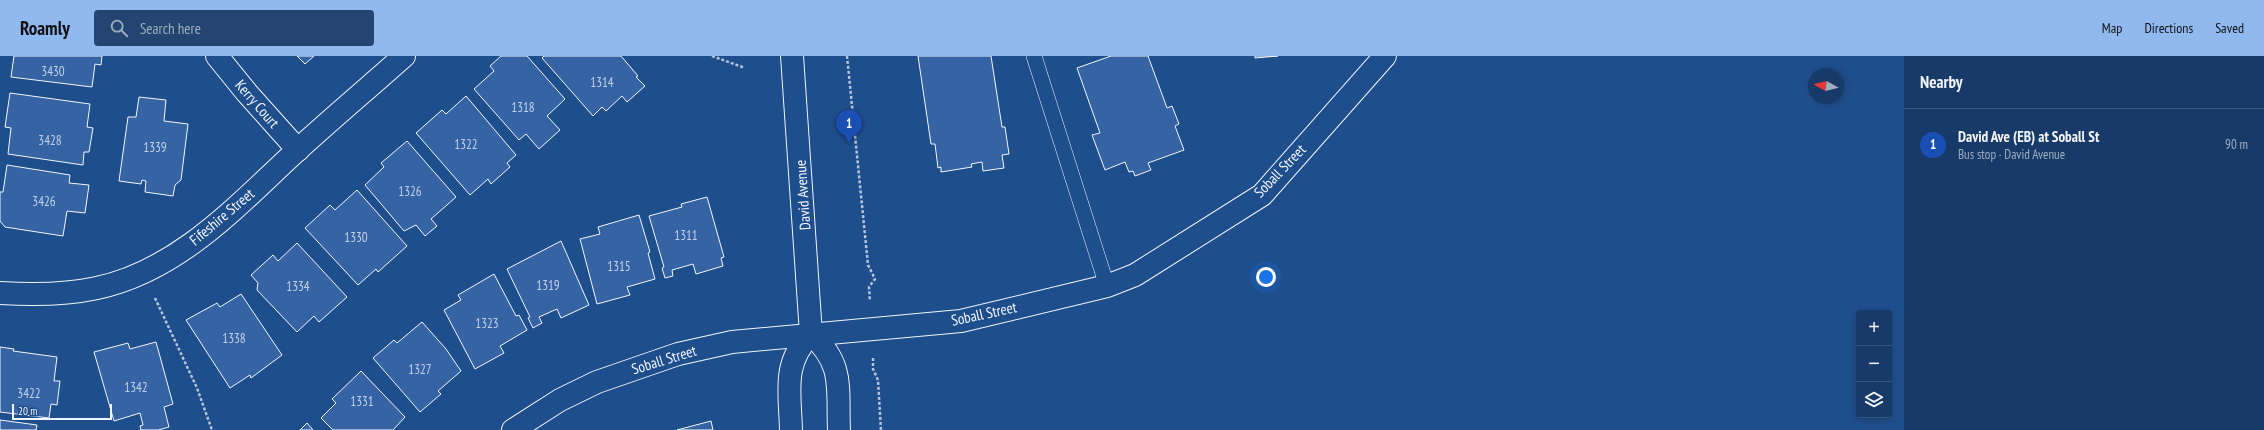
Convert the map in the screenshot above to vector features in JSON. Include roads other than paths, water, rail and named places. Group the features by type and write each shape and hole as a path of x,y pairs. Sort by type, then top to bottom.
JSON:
{"street":[{"name":"Kerry Court","path":"217,56 247,93 298,150"},
{"name":"Fifeshire Street","path":"0,293 50,294 97,288 144,271 194,243 223,220 298,150 404,56"},
{"name":"David Avenue","path":"792,56 811,334"},
{"name":"Soball Street","path":"514,430 560,400 597,382 678,354 732,342 962,321 1107,286 1135,275 1262,194 1379,58"},
{"path":"791,430 789,378 791,364 802,344 811,334 827,350 835,364 839,430"}],"lane":[{"path":"1034,56 1107,286"}],"place":[{"name":"David Ave (EB) at Soball St","path":"849,143"}]}
